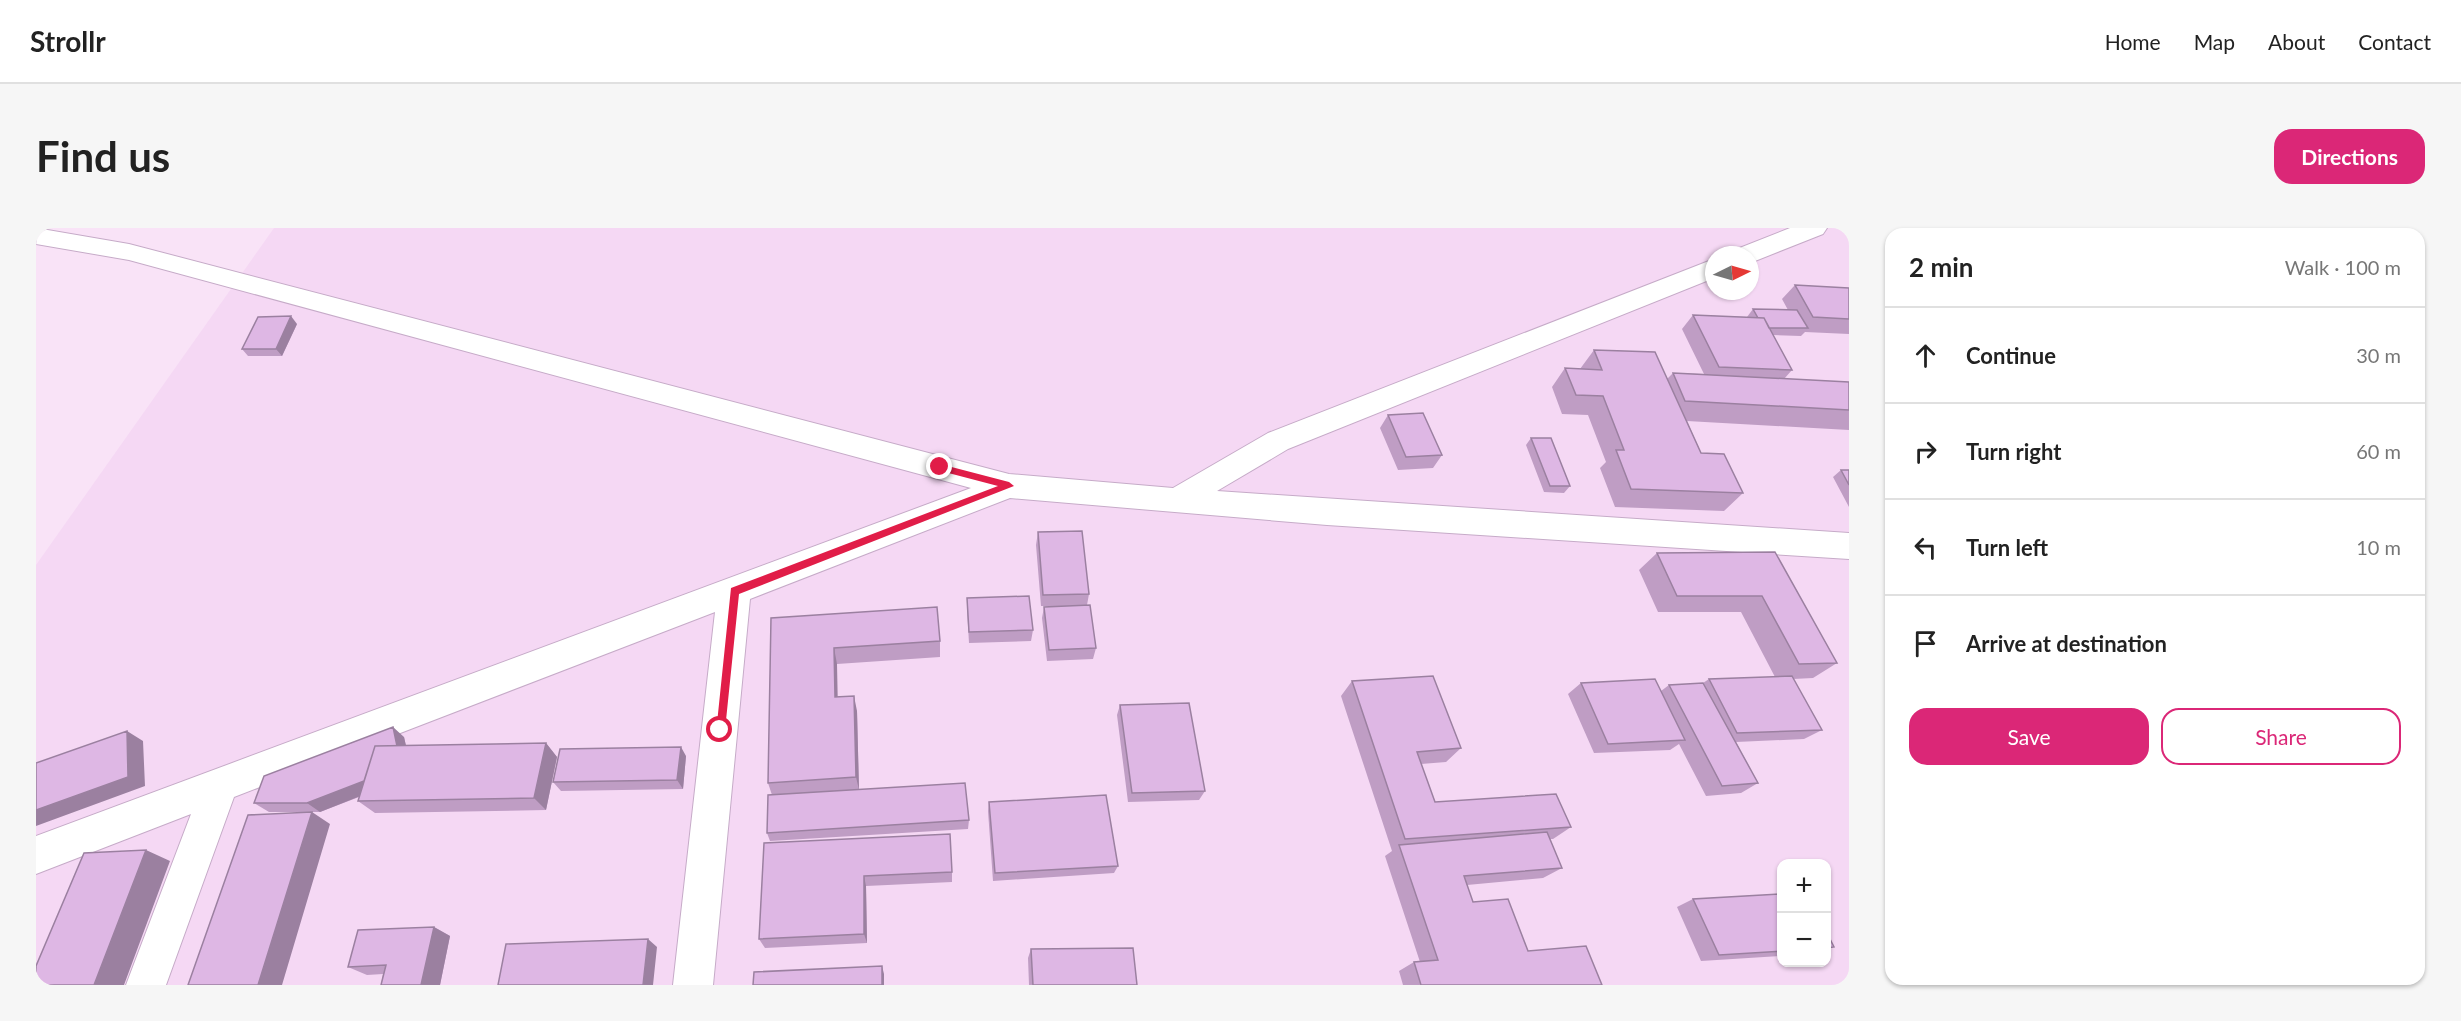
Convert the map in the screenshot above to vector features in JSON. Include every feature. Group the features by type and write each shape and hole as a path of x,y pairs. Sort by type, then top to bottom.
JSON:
{"street":[{"path":"1759,250 1814,228"},
{"path":"36,236 129,252 1009,486 1327,513 1849,546"},
{"path":"1177,500 1278,441 1705,272"},
{"path":"36,855 1009,486"},
{"path":"693,985 734,591"},
{"path":"146,985 220,786"}],"shaded area":[{"path":"274,228 1849,228 1849,985 36,985 36,565"}],"building":[{"path":"1795,285 1849,288 1849,319 1813,317"},
{"path":"1753,309 1797,310 1808,328 1769,328 1764,318 1758,318"},
{"path":"1693,315 1764,318 1792,370 1719,367"},
{"path":"291,316 276,349 242,349 258,317"},
{"path":"1594,350 1655,352 1701,453 1724,454 1743,493 1631,489 1616,450 1624,450 1603,396 1576,395 1565,368 1602,370"},
{"path":"1673,373 1849,382 1849,410 1685,401"},
{"path":"1423,413 1442,455 1406,457 1388,415"},
{"path":"1531,438 1551,438 1570,486 1550,486"},
{"path":"1841,470 1849,470 1849,485"},
{"path":"1082,531 1089,594 1043,595 1038,532"},
{"path":"1775,552 1837,663 1799,664 1762,596 1677,596 1657,553"},
{"path":"1029,596 1033,630 969,632 967,598"},
{"path":"1090,605 1096,648 1049,650 1044,607"},
{"path":"937,607 940,641 834,648 835,697 854,696 856,777 768,783 771,618"},
{"path":"1433,676 1461,748 1417,752 1435,802 1556,794 1571,827 1405,839 1352,681"},
{"path":"1792,676 1822,730 1737,733 1709,679"},
{"path":"1655,679 1685,740 1608,744 1581,683"},
{"path":"1703,683 1758,783 1722,786 1669,685"},
{"path":"1189,703 1205,791 1132,793 1120,705"},
{"path":"393,727 397,746 375,746 364,781 307,803 254,803 264,776"},
{"path":"127,731 128,777 36,810 36,763"},
{"path":"546,743 534,798 358,801 375,746"},
{"path":"681,747 677,780 553,782 560,749"},
{"path":"965,783 969,820 767,833 768,795"},
{"path":"1106,795 1118,866 995,873 989,802"},
{"path":"312,812 258,985 188,985 248,815"},
{"path":"1547,832 1562,868 1464,876 1473,902 1508,899 1528,951 1586,946 1602,985 1421,985 1414,962 1438,960 1399,845"},
{"path":"950,834 952,872 864,876 864,934 759,939 764,843"},
{"path":"146,850 94,985 36,985 36,966 84,853"},
{"path":"1777,894 1777,951 1719,955 1693,899"},
{"path":"434,927 421,985 381,985 386,965 348,967 358,930"},
{"path":"648,939 643,985 498,985 506,944"},
{"path":"1133,948 1137,985 1033,985 1031,949"},
{"path":"882,966 882,985 753,985 754,972"}],"route":[{"path":"720,730 734,591 1009,486 940,467"}]}
